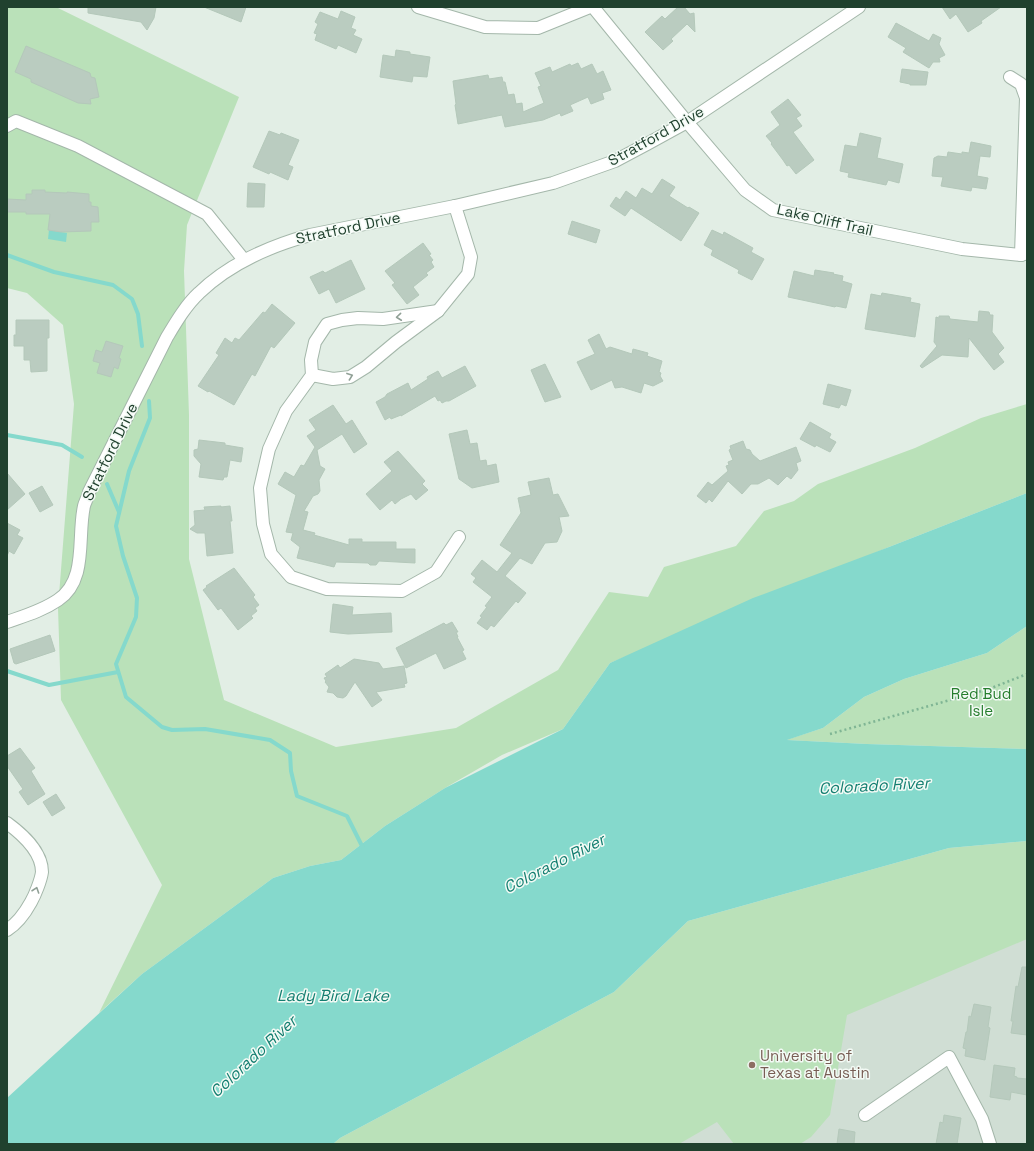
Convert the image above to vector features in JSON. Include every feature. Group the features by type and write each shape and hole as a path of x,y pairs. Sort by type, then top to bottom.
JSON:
{"street":[{"path":"418,7 484,28 538,28 592,7"},
{"name":"Lake Cliff Trail","path":"592,7 745,190 773,210 962,249 1024,254"},
{"name":"Stratford Drive","path":"7,622 43,609 59,600 70,590 80,559 84,506 89,492 167,337 180,316 199,293 220,276 244,260 270,247 288,241 310,235 455,206 553,183 615,161 687,122 859,7"},
{"path":"1010,77 1021,84 1026,98 1024,254"},
{"path":"7,126 16,122 78,146 207,214 244,260"},
{"path":"312,375 332,379 350,377 366,367 396,342 438,311 468,274 471,258 455,206"},
{"path":"438,311 383,319 358,318 327,324 315,342 310,360 312,375 286,411 269,449 260,488 263,524 271,554 291,577 327,589 402,591 436,572 458,536"},
{"path":"7,823 22,834 31,845 38,856 42,872 35,895 27,909 12,927"},
{"path":"865,1115 949,1057 982,1119 990,1144"}],"path":[{"path":"830,734 989,689 1027,674"}],"shaded area":[{"name":"University of Texas at Austin","path":"1027,841 1027,1144 333,1144"}],"green space":[{"path":"7,7 56,7 239,97 187,225 184,271 189,415 189,559 224,700 336,747 456,728 558,670 609,592 648,597 664,567 736,546 764,511 794,501 818,484 915,448 981,418 1027,404 1027,493 889,547 610,663 563,729 502,755 445,788 385,826 341,860 310,866 273,878 142,974 99,1013 162,885 61,700 58,608 74,404 63,325 27,293 7,288"},
{"name":"Red Bud Isle","path":"1027,626 1027,749 786,740 823,728 864,697 904,679 987,653"},
{"name":"University of Texas at Austin","path":"1027,841 1027,939 847,1015 830,1115 811,1137 800,1144 734,1144 717,1122 679,1144 333,1144 340,1138 614,992 688,921 949,848"}],"water":[{"path":"49,230 67,233 66,242 48,239"},
{"name":"Lady Bird Lake","path":"1027,493 1027,626 987,653 904,679 864,697 823,728 787,740 1027,749 1027,841 949,848 688,921 614,992 340,1138 333,1144 7,1144 7,1098 142,974 273,878 310,866 341,860 385,826 445,788 563,729 610,663 753,598"}],"building":[{"path":"88,7 156,7 154,18 147,30 141,22 88,13"},
{"path":"204,7 246,7 241,22"},
{"path":"678,7 684,7 690,14 694,13 695,32 687,24 671,39 673,41 663,50 645,32 662,16 665,19"},
{"path":"942,7 1001,7 981,21 982,23 968,32 956,14 950,19"},
{"path":"341,11 355,17 351,28 356,30 353,35 362,39 356,53 338,45 336,49 315,40 317,34 314,33 318,24 315,22 320,12 338,19"},
{"path":"896,23 929,41 933,34 941,38 939,44 945,55 939,58 940,62 933,62 929,68 903,52 906,48 888,37"},
{"path":"26,46 90,73 91,77 95,78 99,97 90,99 91,104 78,103 31,82 31,79 15,72"},
{"path":"396,50 430,57 427,77 413,76 412,82 380,77 383,55 395,57"},
{"path":"578,63 581,69 592,64 597,74 603,71 611,90 602,93 604,99 591,104 588,97 570,105 573,111 561,116 560,113 543,120 505,127 502,115 458,124 453,81 488,75 489,79 502,77 503,82 505,82 508,95 514,94 516,104 522,103 523,112 544,103 538,87 541,86 535,73 550,67 552,72 570,64 571,66"},
{"path":"902,69 928,72 926,85 910,85 900,82"},
{"path":"788,99 801,115 796,118 802,126 793,132 814,160 796,174 789,165 787,166 766,136 780,125 771,112"},
{"path":"269,131 280,135 281,133 299,140 288,165 293,167 288,180 270,172 269,174 253,167"},
{"path":"860,133 881,138 877,158 903,164 899,183 888,180 886,185 848,177 849,173 840,171 845,145 857,147"},
{"path":"971,142 991,146 990,157 980,156 977,176 988,178 986,189 972,187 971,191 941,186 943,177 932,176 934,158 938,156 947,157 948,152 962,154 962,152 969,153"},
{"path":"662,179 675,187 669,196 699,213 681,241 631,208 625,216 610,206 616,197 620,200 626,191 636,198 642,188 652,194"},
{"path":"248,183 265,184 264,207 247,207"},
{"path":"32,190 89,194 89,202 91,202 91,206 98,207 99,222 91,222 91,231 61,232 48,230 50,214 7,212 7,199 26,200 26,194 32,194"},
{"path":"572,221 600,230 596,243 568,234"},
{"path":"712,230 723,235 724,232 753,248 751,252 764,259 752,280 738,273 739,270 711,255 713,250 704,245"},
{"path":"423,243 431,254 429,255 433,260 431,262 434,267 426,273 428,275 413,287 419,295 407,304 392,285 395,283 385,271"},
{"path":"351,260 365,289 336,303 329,289 319,294 310,277 323,271 325,273"},
{"path":"815,270 843,276 842,281 852,284 846,308 788,297 794,271 814,276"},
{"path":"882,293 911,298 910,302 920,304 915,337 865,329 871,294 881,296"},
{"path":"272,304 295,323 274,348 271,346 255,376 252,374 234,405 198,386 219,355 216,353 225,338 232,343 235,338 239,340 263,312 265,313"},
{"path":"979,311 989,312 990,315 993,315 992,332 1004,348 998,354 1004,362 994,370 969,338 968,357 942,355 922,368 920,366 937,346 934,342 936,317 939,318 939,316 949,316 950,319 978,322"},
{"path":"16,320 49,320 49,338 47,338 47,371 31,372 30,360 24,360 24,346 14,346"},
{"path":"599,334 606,349 610,347 632,354 633,349 648,353 647,356 662,361 659,372 661,373 660,376 663,381 653,386 644,383 641,393 622,387 615,388 612,380 591,390 577,362 595,354 588,340"},
{"path":"106,341 123,346 119,358 121,359 118,369 114,367 111,377 97,373 100,363 93,361 96,350 102,352"},
{"path":"545,364 561,397 545,402 531,370"},
{"path":"465,366 476,386 449,401 442,403 440,400 438,401 435,396 401,416 391,419 390,417 385,420 376,402 385,397 387,394 408,383 411,390 428,379 427,377 438,371 442,378"},
{"path":"828,384 851,390 846,406 841,404 839,408 823,404"},
{"path":"333,405 346,424 352,420 367,444 354,453 342,434 317,450 320,466 325,469 319,480 320,491 318,494 313,496 304,511 308,512 303,530 315,533 314,535 349,545 349,539 362,539 362,542 396,542 396,549 415,549 415,563 379,561 376,565 370,565 368,563 336,562 334,567 297,558 300,547 291,540 293,533 286,532 296,495 278,484 285,472 294,477 301,465 304,466 315,447 307,436 316,430 309,420"},
{"path":"810,422 831,434 829,438 836,442 830,452 816,445 815,447 800,439"},
{"path":"467,430 470,444 477,443 480,461 486,460 487,466 496,464 499,482 472,488 459,479 449,434"},
{"path":"199,440 225,443 225,445 243,448 241,462 230,460 227,477 224,477 223,480 199,477 201,464 194,456 194,450 198,449"},
{"path":"743,441 746,449 750,450 752,454 760,461 796,447 801,461 796,463 798,470 791,479 787,476 778,485 769,478 758,484 751,484 742,494 728,481 712,502 709,499 706,503 697,496 708,482 712,485 728,471 726,466 729,465 728,462 733,460 729,450 731,449 730,446"},
{"path":"398,451 425,481 422,484 428,490 416,500 411,494 395,504 392,500 380,510 366,494 392,471 384,462"},
{"path":"7,473 25,494 7,510"},
{"path":"549,478 553,495 558,494 569,516 559,517 562,531 557,542 545,543 532,564 520,558 505,576 526,593 518,603 516,601 494,627 491,625 487,630 477,623 487,607 485,606 492,597 473,582 476,578 471,574 482,560 497,572 512,553 500,545 521,513 518,498 531,495 528,482"},
{"path":"42,486 53,505 40,512 29,493"},
{"path":"230,506 233,553 207,556 205,533 197,533 190,529 195,525 194,511 205,510 204,507"},
{"path":"7,523 20,530 17,535 23,538 14,554 9,551 7,556"},
{"path":"234,568 255,595 253,597 259,605 255,608 257,611 251,616 253,618 238,630 221,608 218,610 203,590 207,587 206,586"},
{"path":"333,604 353,607 352,615 391,613 392,632 348,634 330,632"},
{"path":"452,622 458,632 456,632 457,637 464,650 462,651 466,659 444,669 436,653 406,668 396,648 444,623 446,625"},
{"path":"50,635 55,651 16,664 14,663 10,649"},
{"path":"354,659 379,663 383,669 404,666 407,683 404,684 405,687 376,692 382,700 372,707 355,682 343,698 327,692 329,687 325,682 326,681 324,678 327,677 325,674 338,665 340,668"},
{"path":"20,748 35,768 31,771 45,794 28,805 19,792 23,789 7,766 7,756"},
{"path":"56,794 65,808 52,816 43,802"},
{"path":"1022,967 1027,967 1027,1035 1011,1033 1013,1021 1011,1021 1016,986 1018,987"},
{"path":"974,1004 991,1007 988,1027 990,1028 985,1060 965,1056 966,1049 963,1048 969,1016 971,1017"},
{"path":"994,1065 1015,1068 1014,1076 1017,1078 1027,1079 1027,1095 1011,1092 1010,1100 990,1097"},
{"path":"944,1115 961,1118 957,1144 936,1144 940,1122 943,1123"},
{"path":"839,1129 855,1132 854,1144 837,1144"}],"waterway":[{"path":"7,255 54,272 113,285 132,299 138,314 142,346"},
{"path":"149,401 150,418 129,471 116,526 123,556 137,598 136,617 116,664 126,697 162,727 172,730 205,729 270,740 290,753 291,771 297,796 347,816 363,848"},
{"path":"7,435 62,445 82,457"},
{"path":"107,484 119,512"},
{"path":"7,671 49,685 118,672"}],"place":[{"name":"University of Texas at Austin","path":"752,1065"}],"water label":[{"name":"Colorado River","path":"874,785"},
{"name":"Colorado River","path":"554,863"},
{"name":"Colorado River","path":"253,1056"}]}
